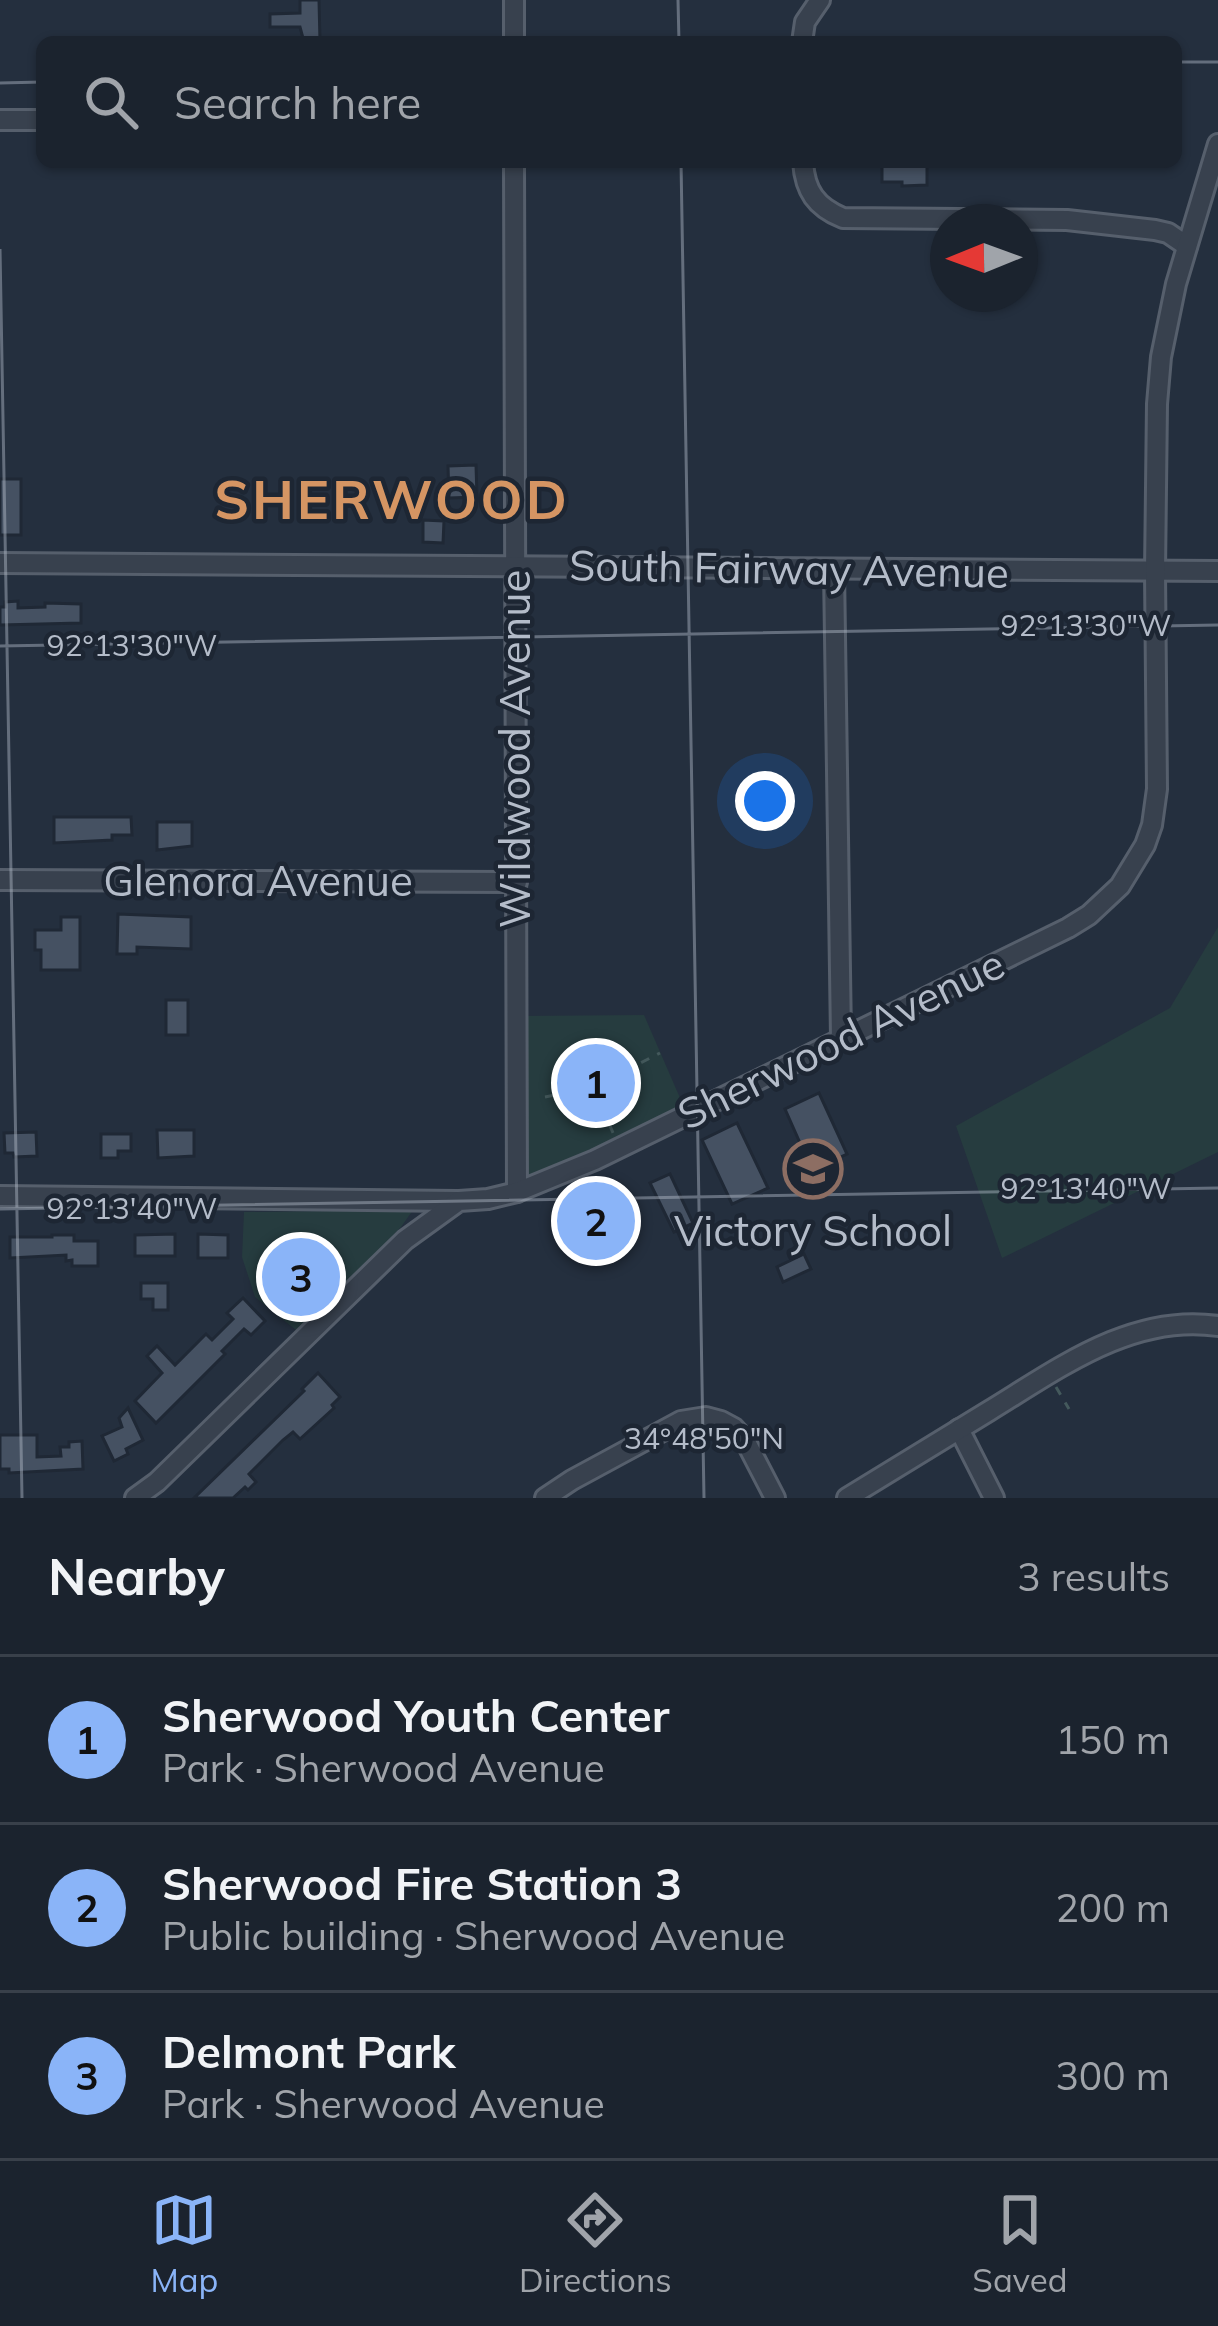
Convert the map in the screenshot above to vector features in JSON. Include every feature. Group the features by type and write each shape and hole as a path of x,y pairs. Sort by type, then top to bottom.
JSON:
{"street":[{"path":"514,0 514,36"},
{"path":"803,36 805,22 820,0"},
{"path":"0,120 36,120"},
{"name":"Sherwood Avenue","path":"135,1498 157,1482 405,1240 459,1201 518,1192 620,1147 1068,928 1108,898 1134,866 1156,804 1161,357 1167,318 1218,144"},
{"name":"Wildwood Avenue","path":"514,168 518,1192"},
{"path":"803,168 809,193 843,218 1067,220 1155,230 1187,246"},
{"name":"South Fairway Avenue","path":"0,563 1218,572"},
{"path":"834,570 841,1038"},
{"name":"Glenora Avenue","path":"0,880 517,882"},
{"path":"0,1196 459,1201"},
{"path":"847,1498 1100,1346 1186,1325 1218,1326"},
{"path":"545,1498 681,1421 706,1417 734,1428 745,1440 776,1498"},
{"path":"959,1429 994,1498"}],"path":[{"path":"545,1097 593,1087 661,1052"},
{"path":"569,1118 577,1066"},
{"path":"593,1087 620,1147"},
{"path":"1049,1375 1069,1409"}],"green space":[{"path":"1218,927 1218,1152 1002,1258 956,1126 1170,1008"},
{"path":"644,1015 687,1114 517,1192 517,1016"},
{"path":"413,1210 301,1334 255,1297 242,1257 244,1212"}],"building":[{"path":"300,0 319,0 320,36 302,36 300,27 270,27 270,14 300,13"},
{"path":"882,168 927,168 927,185 882,182"},
{"path":"476,465 477,497 449,498 448,466"},
{"path":"0,479 21,479 21,535 0,535"},
{"path":"423,520 444,521 443,543 423,542"},
{"path":"18,601 18,608 81,604 81,623 0,625 0,607"},
{"path":"54,817 131,817 132,835 54,843"},
{"path":"157,822 192,822 192,846 157,850"},
{"path":"118,914 191,917 191,949 137,947 137,954 117,954"},
{"path":"61,917 80,917 80,970 41,970 35,930 61,930"},
{"path":"166,1000 188,1000 188,1035 166,1035"},
{"path":"819,1093 847,1154 812,1170 785,1109"},
{"path":"737,1123 768,1188 732,1204 702,1140"},
{"path":"157,1130 194,1130 194,1156 158,1158"},
{"path":"36,1132 37,1156 5,1153 4,1133"},
{"path":"101,1134 131,1134 131,1151 118,1151 118,1158 101,1158"},
{"path":"670,1174 693,1223 674,1232 650,1183"},
{"path":"606,1199 619,1229 587,1244 573,1214"},
{"path":"175,1234 175,1256 135,1256 135,1235"},
{"path":"198,1234 228,1235 228,1258 198,1258"},
{"path":"52,1235 98,1241 98,1266 72,1266 66,1255 10,1258 10,1237"},
{"path":"804,1254 811,1269 783,1282 777,1267"},
{"path":"141,1283 168,1283 168,1310 153,1310 153,1299 141,1299"},
{"path":"243,1298 265,1321 251,1335 244,1329 156,1423 135,1401 162,1373 147,1356 157,1346 175,1365 206,1334 212,1340 233,1319 227,1313"},
{"path":"318,1373 340,1397 334,1408 300,1439 293,1432 283,1440 249,1474 256,1482 248,1490 245,1487 233,1498 194,1498 304,1391"},
{"path":"128,1408 143,1440 114,1461 102,1436 122,1427 119,1418"},
{"path":"0,1435 37,1435 37,1457 61,1456 60,1447 82,1441 83,1469 9,1473 9,1469 0,1469"}],"place":[{"name":"Sherwood Youth Center","path":"596,1083"},
{"name":"Victory School","path":"813,1169"},
{"name":"Sherwood Fire Station 3","path":"596,1221"},
{"name":"Delmont Park","path":"301,1277"}],"district":[{"name":"SHERWOOD","path":"392,500"}]}
